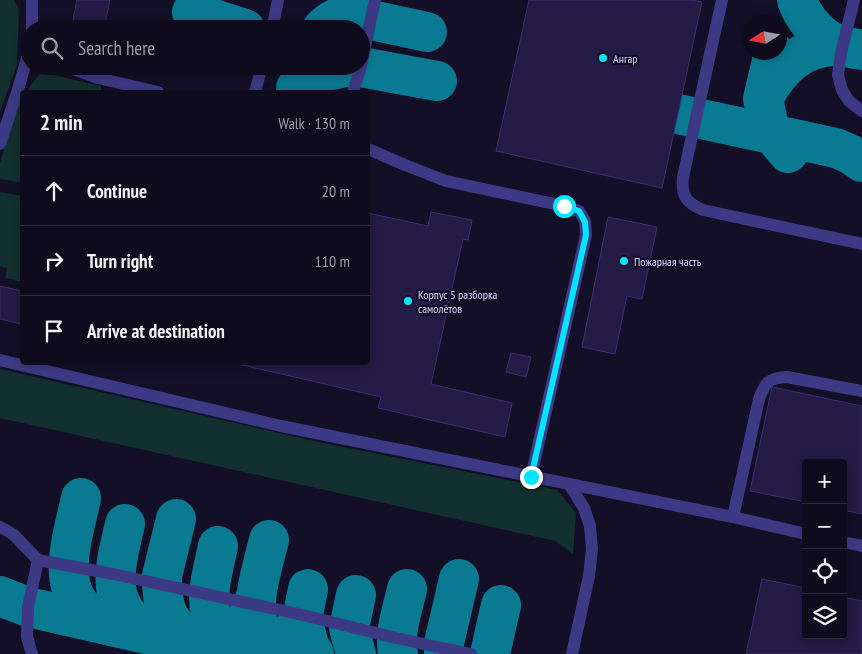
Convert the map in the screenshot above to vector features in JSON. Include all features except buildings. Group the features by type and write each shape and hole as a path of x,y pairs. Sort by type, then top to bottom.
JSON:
{"lane":[{"path":"32,0 32,20"},
{"path":"274,20 278,0"},
{"path":"370,24 375,0"},
{"path":"722,0 683,177 682,186 688,201 692,206 703,210 862,244"},
{"path":"854,0 841,53 838,75 842,90 849,101 862,111"},
{"path":"0,144 22,75"},
{"path":"90,75 149,90"},
{"path":"256,90 260,75"},
{"path":"355,90 359,75"},
{"path":"370,150 405,166 446,181 572,208 579,211 585,222 586,235 531,477"},
{"path":"0,360 20,365"},
{"path":"21,365 281,426 733,517 802,533"},
{"path":"733,517 760,399 763,388 769,381 776,377 787,377 862,391"},
{"path":"569,484 584,508 590,526 592,549 589,576 572,654"},
{"path":"0,527 14,535 38,560 113,574 471,654"},
{"path":"847,543 862,546"},
{"path":"32,654 26,637 28,607 38,560"}],"green space":[{"path":"0,0 14,0 19,10 17,65 0,112"},
{"path":"39,75 54,75 101,86 101,90 28,90"},
{"path":"20,100 20,183 0,179 0,163"},
{"path":"0,193 20,196 20,282 5,278 7,268 0,266"},
{"path":"0,369 314,441 557,490 576,513 573,554 555,541 0,418"}],"taxiway":[{"path":"797,0 806,18 815,29 832,42 855,49"},
{"path":"192,12 217,20"},
{"path":"333,20 340,17 353,16 427,32"},
{"path":"765,95 785,67 793,60 812,50 835,46 862,50"},
{"path":"772,60 763,99 769,127 788,153"},
{"path":"370,69 437,81"},
{"path":"296,88 318,75"},
{"path":"678,114 836,148 862,162"},
{"path":"81,498 70,553 71,587 78,602 90,615 109,625"},
{"path":"176,519 162,576 162,588 168,615 178,629 196,644 225,635 244,622 256,597"},
{"path":"125,524 116,565 117,591 120,604 128,615 141,627 156,635"},
{"path":"269,540 257,589 256,613 258,625 263,636 278,654"},
{"path":"218,546 209,592 212,618 218,630 243,653"},
{"path":"444,654 444,643 459,579"},
{"path":"308,589 302,619 309,645 314,654"},
{"path":"398,654 398,630 407,589"},
{"path":"356,595 349,628 356,654"},
{"path":"0,596 28,607 243,654"},
{"path":"490,654 501,605"},
{"path":"246,654 271,647 291,632 302,619"}],"place":[{"name":"Ангар","path":"603,58"},
{"name":"Пожарная часть","path":"624,261"},
{"name":"Корпус 5 разборка самолётов","path":"408,301"}],"route":[{"path":"531,477 586,235 585,222 579,211 564,206"}]}
